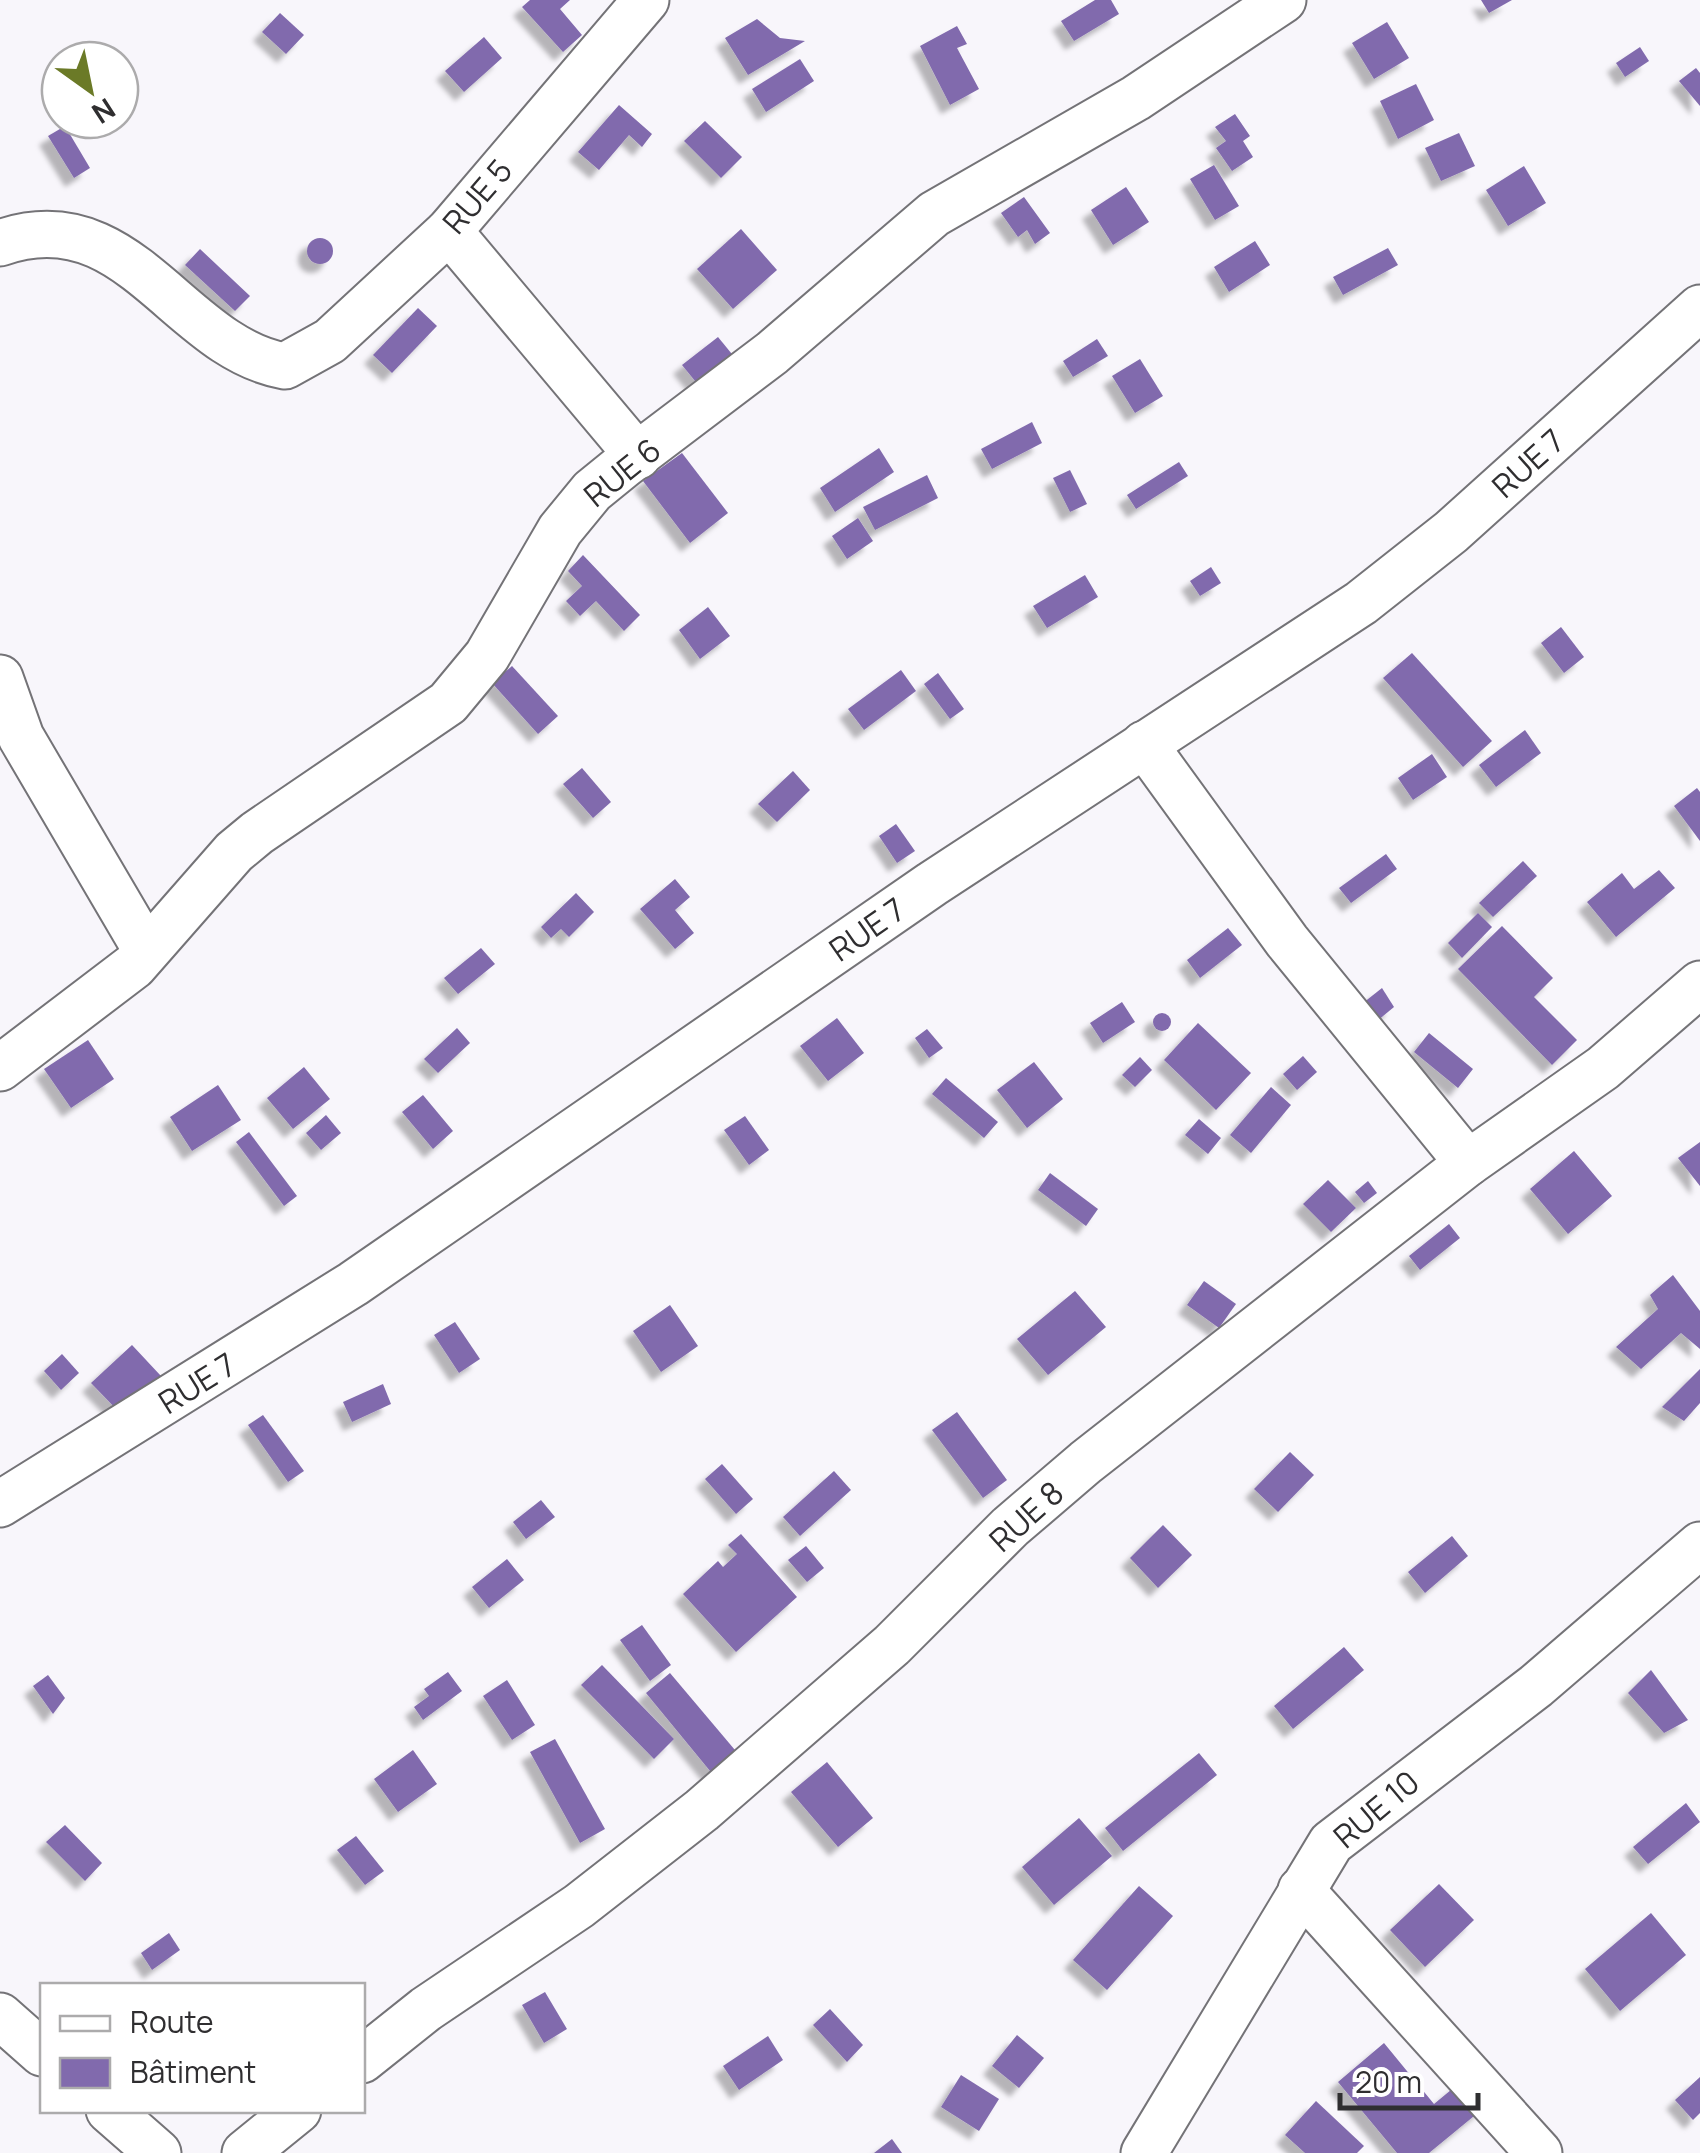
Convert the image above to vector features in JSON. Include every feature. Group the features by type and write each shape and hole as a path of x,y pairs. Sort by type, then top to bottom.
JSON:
{"street":[{"name":"RUE 5","path":"0,243 30,232 75,237 93,244 129,260 243,356 285,366 330,341 449,230 646,0"},
{"name":"RUE 6","path":"0,1068 111,986 257,833 448,704 487,656 578,507 638,456 787,341 934,214 1136,98 1282,0"},
{"path":"449,230 638,456"},
{"name":"RUE 7","path":"0,1504 353,1284 932,884 1376,591 1451,532 1700,308"},
{"path":"0,678 22,736 146,950"},
{"path":"1144,744 1287,941 1468,1163"},
{"name":"RUE 8","path":"365,2058 426,2009 579,1906 702,1810 892,1645 1010,1527 1086,1462 1468,1163 1603,1068 1700,984"},
{"name":"RUE 10","path":"1144,2153 1331,1842 1551,1674 1700,1544"},
{"path":"1301,1890 1539,2153"},
{"path":"0,2016 40,2051"},
{"path":"112,2113 158,2153"},
{"path":"245,2153 294,2113"}],"building":[{"path":"530,0 570,0 560,9 582,35 563,52 522,7"},
{"path":"1095,0 1111,0 1119,14 1074,41 1061,21"},
{"path":"1481,0 1512,0 1489,13"},
{"path":"280,13 304,35 286,54 262,32"},
{"path":"757,19 780,38 805,41 748,75 725,38"},
{"path":"1387,22 1409,58 1374,79 1352,43"},
{"path":"957,26 967,44 957,48 979,89 950,105 920,46"},
{"path":"484,37 502,58 464,92 445,71"},
{"path":"1640,47 1649,61 1625,77 1616,63"},
{"path":"800,59 814,81 766,112 752,89"},
{"path":"1696,68 1700,73 1700,106 1679,81"},
{"path":"1416,84 1434,120 1398,139 1380,101"},
{"path":"619,105 652,134 642,147 629,135 599,170 578,152"},
{"path":"1235,114 1250,136 1243,141 1253,157 1232,171 1216,148 1226,141 1215,127"},
{"path":"705,121 742,157 721,178 684,141"},
{"path":"1459,133 1475,166 1441,181 1425,148"},
{"path":"50,140 73,140 90,168 74,178"},
{"path":"1214,165 1239,206 1215,220 1190,179"},
{"path":"1524,166 1546,203 1508,226 1486,190"},
{"path":"1126,187 1149,222 1113,245 1091,210"},
{"path":"1024,197 1050,233 1035,244 1027,230 1018,237 1001,213"},
{"path":"741,229 777,270 733,309 697,269"},
{"path":"320,238 329,242 333,251 329,260 320,264 311,260 307,251 311,242"},
{"path":"1255,241 1270,265 1229,292 1214,267"},
{"path":"1388,248 1398,265 1343,295 1333,277"},
{"path":"200,249 250,296 235,311 185,265"},
{"path":"418,308 437,326 392,373 373,355"},
{"path":"718,337 736,359 700,387 682,365"},
{"path":"1097,339 1108,356 1073,377 1063,361"},
{"path":"1140,359 1163,396 1135,413 1112,376"},
{"path":"1032,422 1042,443 992,469 981,449"},
{"path":"879,448 894,472 835,512 820,488"},
{"path":"682,453 728,513 690,543 643,481"},
{"path":"1179,462 1188,476 1136,509 1127,495"},
{"path":"1070,470 1087,504 1070,512 1053,478"},
{"path":"927,475 938,498 875,530 863,507"},
{"path":"858,518 873,541 847,559 832,536"},
{"path":"583,555 640,615 624,631 596,601 580,616 566,601 582,586 568,571"},
{"path":"1211,567 1221,583 1200,596 1190,581"},
{"path":"1085,575 1098,597 1047,628 1033,606"},
{"path":"708,607 730,636 700,659 679,630"},
{"path":"1561,627 1584,657 1564,673 1541,643"},
{"path":"1412,653 1492,741 1463,767 1383,678"},
{"path":"512,666 558,716 538,734 492,683"},
{"path":"901,670 916,691 864,730 848,709"},
{"path":"938,673 964,709 950,719 924,684"},
{"path":"1525,730 1541,753 1496,787 1479,765"},
{"path":"1432,754 1447,777 1413,800 1398,778"},
{"path":"582,768 611,802 593,818 563,784"},
{"path":"793,771 810,790 777,822 758,804"},
{"path":"1697,788 1700,792 1700,841 1674,806"},
{"path":"896,824 915,851 897,863 879,836"},
{"path":"1386,854 1397,869 1351,903 1339,888"},
{"path":"1523,861 1537,876 1493,917 1479,903"},
{"path":"1659,870 1675,888 1616,937 1587,902 1622,873 1634,889"},
{"path":"675,879 690,897 675,910 694,933 675,949 640,909"},
{"path":"576,893 594,912 569,937 561,929 551,938 541,927"},
{"path":"1478,913 1492,927 1462,958 1448,943"},
{"path":"1502,926 1553,978 1534,997 1577,1040 1552,1065 1458,969"},
{"path":"1228,928 1242,945 1200,978 1187,960"},
{"path":"481,948 495,964 458,994 444,978"},
{"path":"1382,988 1394,1007 1377,1021 1363,1003"},
{"path":"1122,1002 1135,1022 1103,1043 1090,1023"},
{"path":"1162,1013 1171,1022 1162,1031 1153,1022"},
{"path":"837,1018 864,1053 828,1081 800,1046"},
{"path":"1198,1023 1251,1073 1216,1110 1164,1060"},
{"path":"457,1028 470,1043 438,1073 424,1059"},
{"path":"927,1029 943,1048 929,1058 915,1038"},
{"path":"1429,1033 1473,1069 1458,1088 1414,1052"},
{"path":"88,1040 114,1079 71,1108 44,1069"},
{"path":"1303,1056 1317,1072 1297,1090 1283,1074"},
{"path":"1140,1057 1152,1070 1135,1087 1122,1075"},
{"path":"1034,1062 1063,1099 1027,1128 997,1090"},
{"path":"304,1067 330,1099 293,1129 267,1098"},
{"path":"946,1078 998,1122 984,1138 932,1094"},
{"path":"218,1085 241,1120 192,1151 170,1117"},
{"path":"1271,1087 1291,1105 1251,1153 1230,1135"},
{"path":"423,1095 453,1131 433,1149 402,1112"},
{"path":"326,1115 341,1133 321,1150 306,1133"},
{"path":"745,1116 769,1150 749,1165 724,1130"},
{"path":"1199,1119 1221,1138 1208,1154 1185,1135"},
{"path":"249,1132 297,1196 284,1206 236,1142"},
{"path":"1700,1142 1700,1186 1678,1158"},
{"path":"1574,1151 1612,1196 1568,1234 1530,1189"},
{"path":"1050,1173 1098,1209 1086,1226 1038,1190"},
{"path":"1328,1180 1356,1208 1331,1232 1303,1204"},
{"path":"1368,1181 1377,1193 1364,1203 1355,1192"},
{"path":"1449,1224 1460,1238 1420,1270 1409,1256"},
{"path":"1673,1275 1700,1311 1700,1349 1681,1333 1641,1369 1616,1347 1658,1309 1650,1295"},
{"path":"1204,1281 1236,1304 1219,1328 1187,1305"},
{"path":"1075,1291 1106,1327 1048,1375 1017,1339"},
{"path":"670,1305 698,1346 661,1372 633,1331"},
{"path":"455,1322 480,1359 459,1373 434,1335"},
{"path":"132,1345 161,1376 121,1414 91,1383"},
{"path":"62,1354 79,1373 61,1390 44,1371"},
{"path":"1700,1369 1700,1403 1684,1421 1662,1407"},
{"path":"383,1384 391,1404 352,1422 343,1402"},
{"path":"957,1412 1007,1480 983,1498 932,1430"},
{"path":"263,1415 304,1471 288,1482 248,1425"},
{"path":"1290,1452 1314,1475 1278,1512 1254,1489"},
{"path":"722,1464 753,1499 736,1514 705,1479"},
{"path":"834,1471 851,1490 800,1536 783,1517"},
{"path":"541,1500 555,1517 526,1539 513,1522"},
{"path":"1163,1525 1192,1555 1158,1588 1130,1558"},
{"path":"741,1534 797,1597 736,1652 683,1594 718,1561 723,1567 737,1554 728,1545"},
{"path":"1452,1536 1468,1556 1425,1593 1408,1572"},
{"path":"806,1546 824,1568 807,1582 788,1560"},
{"path":"507,1559 524,1580 489,1608 472,1587"},
{"path":"642,1625 671,1665 650,1681 620,1640"},
{"path":"1344,1647 1364,1670 1293,1729 1274,1706"},
{"path":"602,1665 674,1739 654,1759 581,1685"},
{"path":"1651,1670 1688,1720 1664,1733 1628,1693"},
{"path":"448,1672 462,1691 423,1720 414,1707 429,1696 424,1689"},
{"path":"670,1673 740,1756 715,1777 646,1693"},
{"path":"48,1675 65,1698 53,1714 33,1686"},
{"path":"507,1680 535,1725 512,1740 483,1696"},
{"path":"555,1739 605,1829 580,1843 530,1752"},
{"path":"413,1750 437,1784 398,1812 374,1779"},
{"path":"1199,1753 1217,1775 1123,1851 1105,1828"},
{"path":"827,1762 873,1818 838,1847 791,1792"},
{"path":"1686,1803 1700,1822 1648,1864 1633,1847"},
{"path":"1079,1818 1112,1856 1054,1905 1022,1867"},
{"path":"65,1825 102,1863 85,1881 46,1842"},
{"path":"356,1836 384,1871 365,1885 337,1850"},
{"path":"1439,1884 1474,1920 1425,1967 1390,1930"},
{"path":"1139,1886 1173,1916 1107,1990 1073,1960"},
{"path":"1651,1913 1686,1955 1620,2011 1585,1969"},
{"path":"169,1933 180,1950 152,1970 141,1953"},
{"path":"545,1992 567,2029 544,2043 522,2005"},
{"path":"830,2009 863,2045 847,2062 813,2025"},
{"path":"1017,2035 1044,2058 1019,2088 992,2066"},
{"path":"768,2036 783,2060 739,2090 723,2066"},
{"path":"1384,2043 1434,2104 1463,2080 1485,2107 1429,2153 1397,2153 1338,2082"},
{"path":"961,2075 999,2099 979,2131 941,2107"},
{"path":"1700,2077 1700,2113 1693,2120 1675,2100"},
{"path":"1316,2101 1364,2146 1357,2153 1305,2153 1285,2135"},
{"path":"892,2139 902,2153 874,2153"}]}
